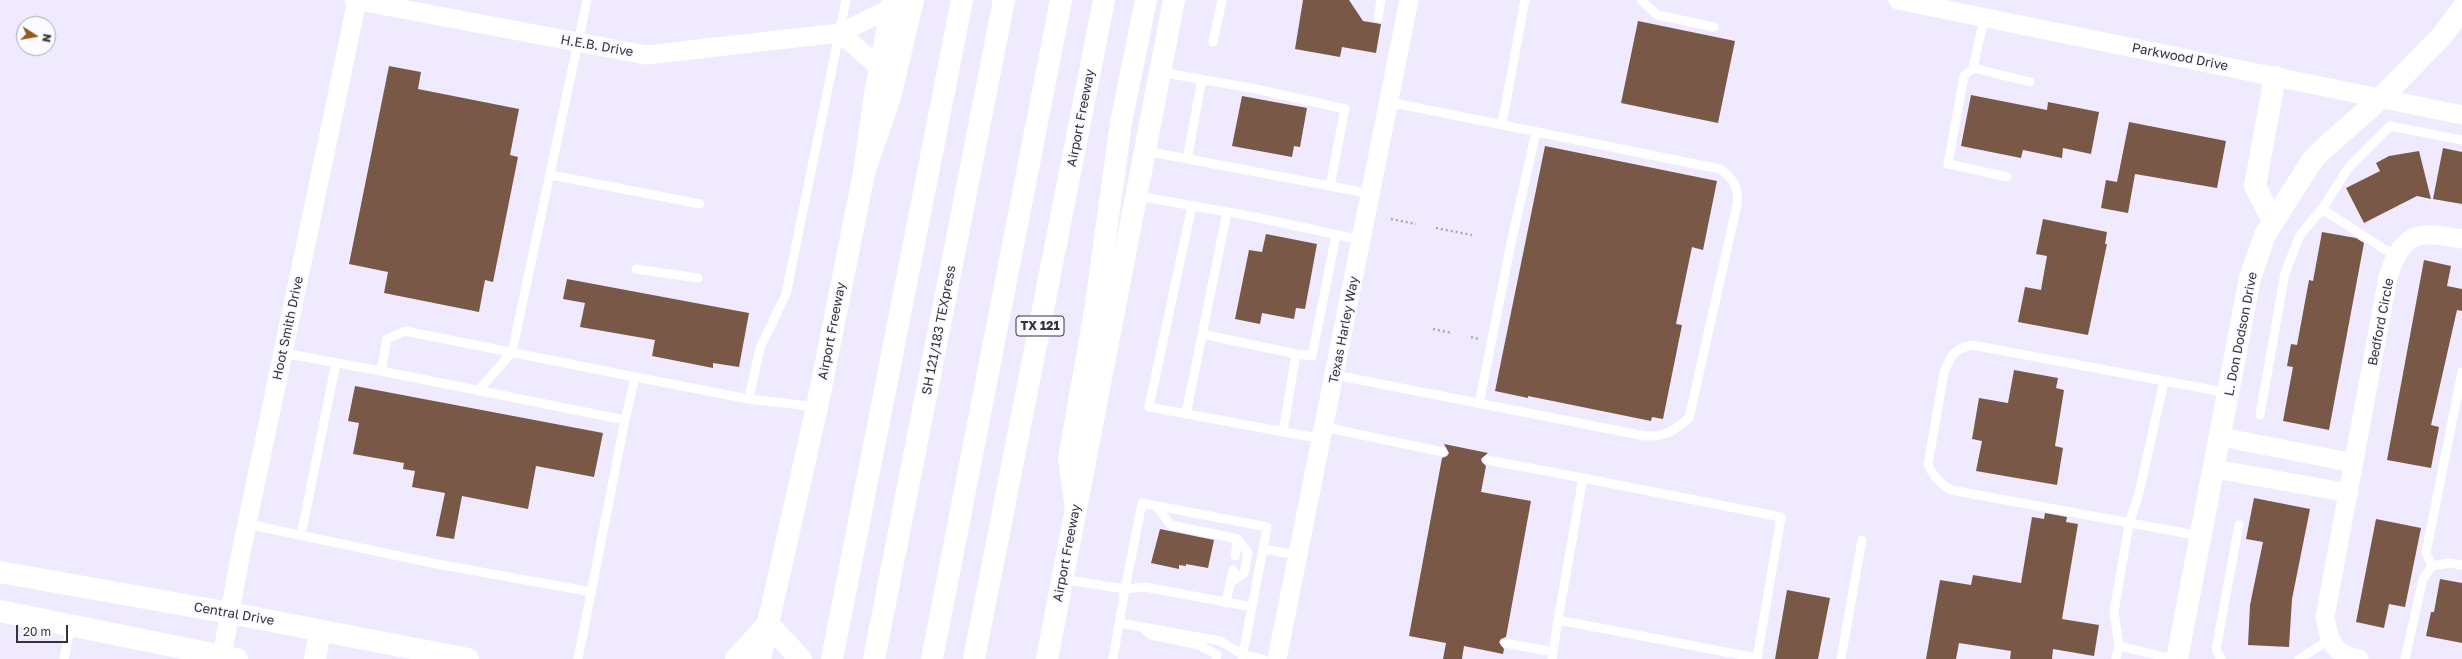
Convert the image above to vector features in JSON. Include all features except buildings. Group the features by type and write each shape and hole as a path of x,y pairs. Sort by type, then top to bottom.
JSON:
{"main road":[{"path":"864,173 890,97 913,0"},
{"path":"832,659 962,0"},
{"name":"SH 121/183 TEXpress","path":"874,659 1004,0"},
{"path":"932,659 1061,0"},
{"name":"Airport Freeway","path":"974,656 1104,0"},
{"path":"1076,509 1069,459 1094,311 1121,123 1146,0"},
{"name":"Airport Freeway","path":"1047,659 1138,196 1174,0"},
{"name":"Airport Freeway","path":"760,659 817,407 864,173 879,67 892,4"},
{"name":"L. Don Dodson Drive","path":"2177,659 2215,469 2250,278 2265,235 2311,162 2322,150 2381,98 2441,37 2462,9"},
{"path":"2273,221 2255,186 2274,76"},
{"name":"Central Drive","path":"0,572 230,613 468,659"},
{"path":"0,611 230,657"},
{"path":"736,659 768,624 801,659"},
{"path":"315,659 320,630"}],"street":[{"name":"H.E.B. Drive","path":"354,0 646,54 840,33 892,4"},
{"name":"Hoot Smith Drive","path":"230,657 230,613 247,524 357,0"},
{"name":"Texas Harley Way","path":"1277,659 1409,0"},
{"name":"Parkwood Drive","path":"1898,0 2462,115"},
{"path":"840,33 879,67"},
{"name":"Bedford Circle","path":"2329,640 2325,617 2388,277 2395,256 2407,241 2429,233 2462,239"},
{"path":"2221,437 2354,463"},
{"path":"2215,469 2349,492"},
{"path":"2329,640 2346,656 2359,659"}],"lane":[{"path":"478,391 512,352 551,175 587,0"},
{"path":"748,399 760,348 786,294 846,0"},
{"path":"1213,42 1222,0"},
{"path":"1378,18 1381,0"},
{"path":"1502,124 1525,0"},
{"path":"1641,0 1657,15 1714,27"},
{"path":"1984,18 1973,68 1964,76 1948,164 2007,176"},
{"path":"1973,68 2030,82"},
{"path":"1160,72 1345,109 1330,186"},
{"path":"1187,159 1202,80"},
{"path":"1335,375 1645,436 1660,437 1674,432 1689,418 1738,205 1739,192 1731,177 1720,169 1389,102"},
{"path":"2260,415 2286,273 2300,235 2322,209 2348,167 2390,126 2462,140"},
{"path":"1479,404 1511,243 1536,132"},
{"path":"1146,151 1371,194"},
{"path":"551,175 700,204"},
{"path":"1138,196 1227,212 1362,240"},
{"path":"1192,206 1150,407 1283,432 1323,433 1443,452"},
{"path":"2322,209 2395,256"},
{"path":"1186,414 1227,212"},
{"path":"1202,334 1312,356 1336,234"},
{"path":"636,269 698,278"},
{"path":"381,371 387,339 405,331 748,399 817,407"},
{"path":"2202,536 2129,524 1951,490 1940,484 1928,465 1944,372 1949,359 1958,348 1972,345 2229,393"},
{"path":"283,354 381,371 626,420"},
{"path":"1283,432 1296,354"},
{"path":"301,535 336,363"},
{"path":"2432,566 2426,553 2462,372"},
{"path":"578,659 635,377"},
{"path":"2116,659 2118,646 2114,612 2129,524 2139,493 2164,381"},
{"path":"1487,460 1781,518 1757,658 1734,656 1558,620"},
{"path":"1505,643 1552,655 1583,478"},
{"path":"1113,659 1142,503 1267,527 1242,657"},
{"path":"1156,506 1171,525 1238,540 1248,553 1244,573 1230,583"},
{"path":"247,524 437,564 592,592"},
{"path":"2220,659 2216,649 2239,525"},
{"path":"1235,556 1238,540"},
{"path":"1841,659 1862,540"},
{"path":"1263,549 1298,555"},
{"path":"2405,659 2423,579 2432,566 2449,563 2462,565"},
{"path":"1226,602 1233,570"},
{"path":"1062,579 1125,589 1145,587 1252,607"},
{"path":"1120,622 1220,641 1242,657 1262,659"},
{"path":"64,659 71,626"},
{"path":"1139,626 1151,635 1199,644 1218,658"},
{"path":"2299,659 2329,640"},
{"path":"2118,646 2173,659"}],"path":[{"path":"1391,219 1416,224"},
{"path":"1436,228 1472,235"},
{"path":"1433,329 1452,333"}]}
